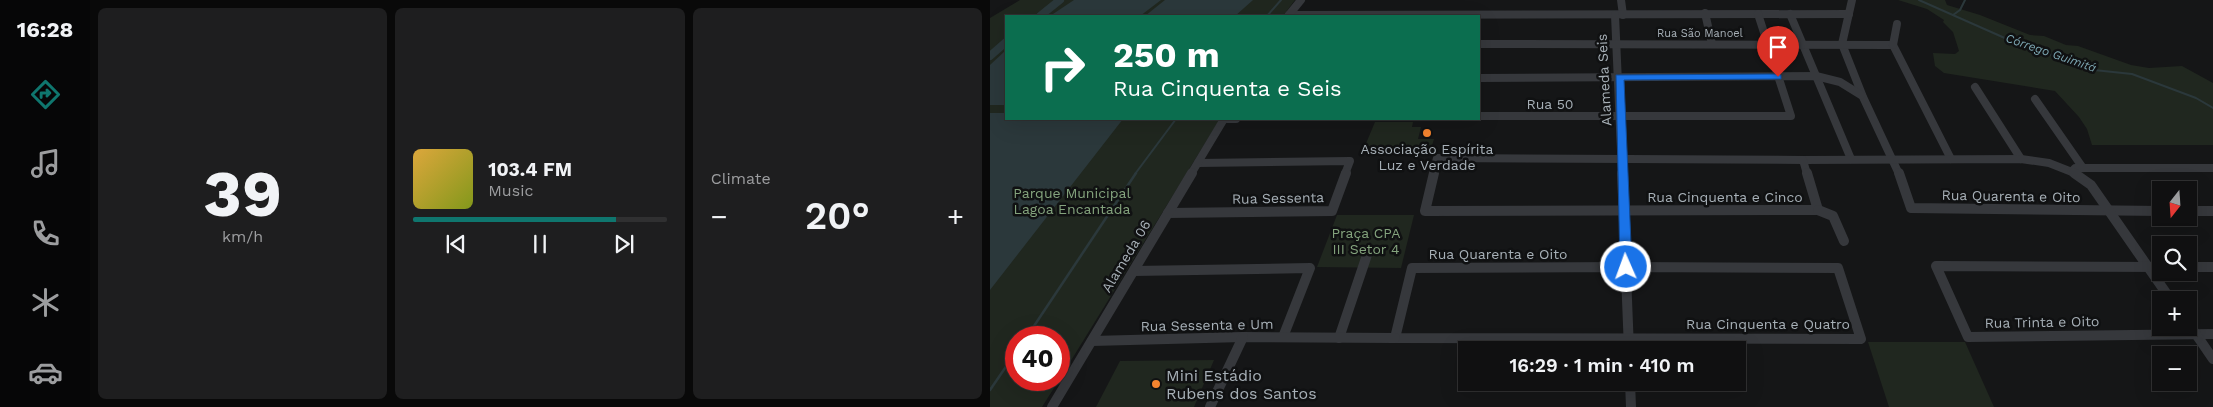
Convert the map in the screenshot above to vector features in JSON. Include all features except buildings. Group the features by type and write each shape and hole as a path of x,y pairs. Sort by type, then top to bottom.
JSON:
{"street":[{"path":"1290,15 1301,0"},
{"path":"1619,15 1621,0"},
{"path":"1852,0 1842,44 1863,97 1894,160"},
{"path":"1706,14 1712,44"},
{"path":"1620,116 1791,116 1758,14"},
{"path":"1790,14 1851,160"},
{"name":"Alameda Seis","path":"1406,15 1849,14"},
{"name":"Alameda Seis","path":"1619,15 1617,44 1628,341"},
{"path":"1897,24 1893,45 1951,159"},
{"name":"Rua São Manoel","path":"1480,44 1893,45"},
{"name":"Rua 50","path":"1480,78 1816,76 1843,82 1863,97"},
{"path":"1975,87 2021,159"},
{"path":"2035,99 2083,168"},
{"name":"Rua 50","path":"1480,116 1620,116"},
{"name":"Alameda 06","path":"1052,407 1223,120"},
{"name":"Rua Cinquenta e Cinco","path":"1622,158 1437,158 1425,211 1818,210 1802,160"},
{"path":"1622,158 1802,160 2021,159 2043,161 2072,171 2090,185 2165,291"},
{"name":"Rua Sessenta","path":"1168,213 1332,211 1350,160 1198,163"},
{"name":"Rua Quarenta e Oito","path":"1894,160 1911,208 2152,211"},
{"path":"2072,171 2075,168 2213,168"},
{"path":"1818,210 1834,216 1844,241"},
{"path":"2198,211 2213,211"},
{"path":"1339,338 1367,255"},
{"name":"Rua Trinta e Oito","path":"2148,267 1936,266 1968,337 2152,335"},
{"name":"Rua Quarenta e Oito","path":"1395,338 1412,268 1626,267"},
{"name":"Rua Cinquenta e Quatro","path":"1626,267 1838,268 1861,339 1628,337"},
{"path":"2197,267 2213,267"},
{"name":"Rua Sessenta e Um","path":"1092,341 1283,337 1310,268 1134,271"},
{"path":"2197,334 2213,334"},
{"path":"2197,335 2213,359"},
{"path":"1210,407 1243,337"},
{"path":"1283,337 1628,337"},
{"path":"1630,391 1631,407"}],"green space":[{"name":"Parque Municipal Lagoa Encantada","path":"1020,0 1295,0 1284,15 1005,15 1005,120 1219,120 1070,362 1070,326 1005,326 1005,391 1052,391 1042,407 990,407 990,18"},
{"path":"1898,0 1945,0 1947,5 1980,15 2030,35 2044,36 2066,45 2078,46 2131,65 2149,68 2182,66 2213,83 2213,145 2092,145 2087,129 2079,117 2055,91 1944,73 1935,66 1933,53 1955,54 1959,51 1953,32 1943,22 1944,20 1927,9"},
{"path":"1375,122 1413,122 1412,127 1421,127 1418,139 1434,139 1430,152 1428,154 1362,153"},
{"name":"Praça CPA III Setor 4","path":"1337,215 1414,215 1401,268 1317,267"},
{"path":"1868,342 1965,342 1994,407 1889,407"},
{"name":"Mini Estádio Rubens dos Santos","path":"1214,360 1194,407 1096,407 1120,361"}],"shaded area":[{"path":"1074,0 1161,0 1141,15 1052,15"},
{"path":"1165,0 1253,0 1236,15 1146,15"},
{"path":"1005,51 1005,105 990,105 990,65"},
{"path":"990,113 1005,113 1005,120 1122,120 990,290"}],"waterway":[{"path":"1041,15 1060,0"},
{"path":"1268,15 1281,0"},
{"name":"Córrego Guimitá","path":"1919,0 2007,39 2094,70 2132,74 2196,98 2213,108"},
{"path":"1953,15 1960,10 1965,0"},
{"path":"990,56 1005,43"},
{"path":"1135,174 1175,120"},
{"path":"1034,326 1136,173"},
{"path":"990,390 1005,368"}],"place":[{"name":"Associação Espírita Luz e Verdade","path":"1427,133"},
{"name":"Mini Estádio Rubens dos Santos","path":"1156,384"}],"route":[{"path":"1626,267 1619,77 1778,77"}]}
